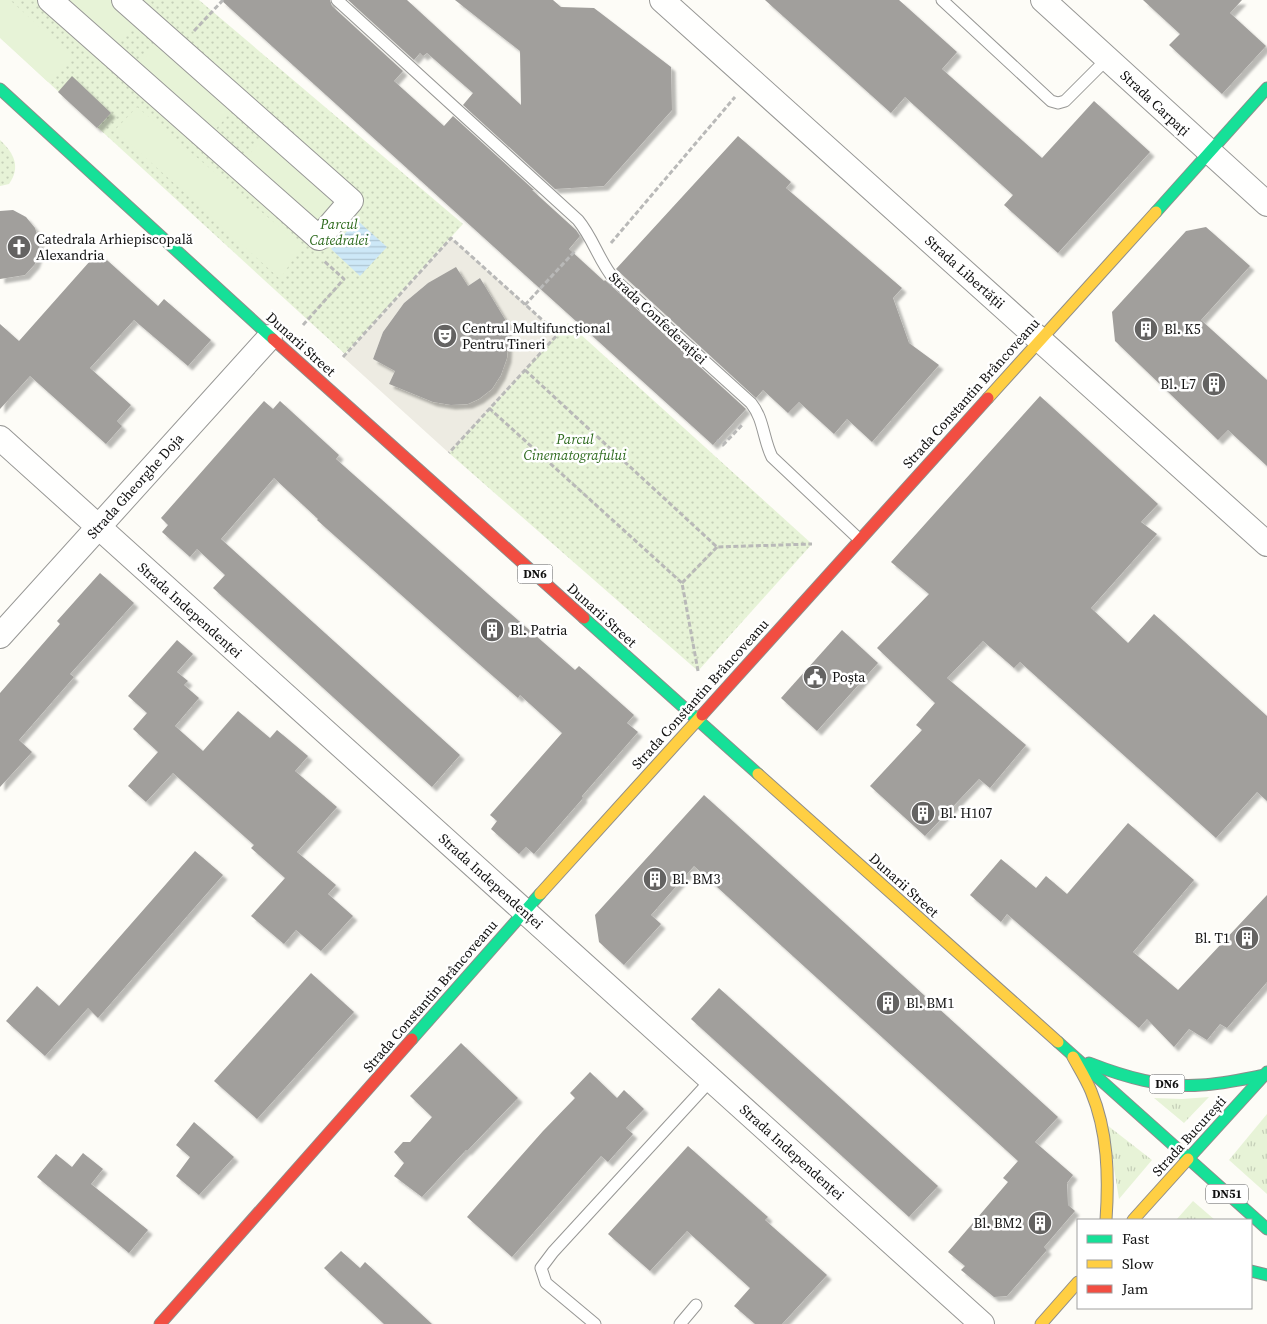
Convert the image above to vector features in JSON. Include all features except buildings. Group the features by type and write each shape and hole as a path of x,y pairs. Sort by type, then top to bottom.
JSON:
{"main road":[{"name":"Strada Constantin Brâncoveanu","path":"160,1324 525,911 1267,88"},
{"name":"Dunarii Street","path":"0,89 270,337 1188,1159"},
{"name":"DN6","path":"1073,1057 1116,1074 1150,1082 1175,1085 1215,1084 1266,1073"},
{"path":"1073,1057 1091,1092 1106,1145 1108,1197 1106,1219"},
{"name":"Strada București","path":"1135,1219 1266,1073"},
{"name":"DN51","path":"1188,1159 1267,1230"},
{"path":"1252,1271 1267,1275"},
{"path":"1041,1324 1077,1283"}],"street":[{"path":"50,0 318,238 351,201 124,0"},
{"name":"Strada Libertății","path":"662,0 1267,544"},
{"name":"Strada Carpați","path":"1043,0 1267,204"},
{"name":"Strada Gheorghe Doja","path":"0,636 270,337"},
{"name":"Strada Independenței","path":"0,438 982,1324"}],"lane":[{"name":"Strada Confederației","path":"337,0 578,220 589,236 606,270 751,403 761,420 766,446 772,457 859,539"},
{"path":"942,0 1051,101 1058,103 1065,101 1107,59"},
{"path":"595,1324 546,1283 541,1268 553,1252 711,1080"},
{"path":"680,1324 696,1305"}],"path":[{"path":"179,48 223,0"},
{"path":"600,257 750,79"},
{"path":"526,305 589,236"},
{"path":"304,325 344,279 310,248 318,238"},
{"path":"343,357 451,238 526,305 558,334 449,453"},
{"path":"568,259 572,263"},
{"path":"548,272 553,276"},
{"path":"546,283 550,287"},
{"path":"525,370 717,547"},
{"path":"490,408 682,583 698,671"},
{"path":"717,440 723,445 756,409"},
{"path":"682,583 717,547 812,544"}],"green space":[{"name":"Parcul Catedralei","path":"0,0 199,0 463,224 345,354 0,38"},
{"path":"0,0 10,0 72,56 48,82 0,37"},
{"path":"66,0 108,0 135,24 117,45"},
{"path":"157,44 233,110 214,131 139,64"},
{"path":"137,107 302,246 280,279 115,130"},
{"path":"264,138 337,203 319,224 245,159"},
{"path":"0,140 12,155 15,172 9,184 0,186"},
{"name":"Parcul Cinematografului","path":"568,323 812,544 698,671 449,453"},
{"path":"1209,1097 1184,1123 1154,1098 1182,1099"},
{"path":"1267,1114 1267,1194 1229,1160"},
{"path":"1107,1125 1152,1160 1119,1199"},
{"path":"1193,1201 1214,1219 1177,1219"}],"shaded area":[{"path":"451,238 558,334 449,453 343,357","holes":["480,278 506,321 507,358 501,375 492,389 479,399 468,404 451,405 433,402 389,384 395,371 373,359 383,332 404,303 428,283 468,286"]}],"water":[{"path":"357,220 387,247 360,276 331,249"}],"traffic: fast":[{"path":"1156,212 1267,88"},
{"path":"0,89 273,339"},
{"path":"584,618 758,774"},
{"path":"412,1039 540,894"},
{"path":"1058,1042 1267,1229"},
{"path":"1089,1063 1130,1077 1172,1085 1209,1084 1265,1075"},
{"path":"1188,1159 1267,1072"},
{"path":"1252,1271 1267,1275"}],"traffic: slow":[{"path":"988,398 1156,212"},
{"path":"540,894 702,715"},
{"path":"758,774 1058,1042"},
{"path":"1073,1057 1091,1091 1101,1122 1107,1171 1106,1219"},
{"path":"1134,1219 1188,1159"},
{"path":"1041,1324 1077,1283"}],"traffic: jam":[{"path":"273,339 584,618"},
{"path":"702,715 988,398"},
{"path":"160,1324 412,1039"}],"place":[{"name":"Catedrala Arhiepiscopală Alexandria","path":"19,247"},
{"name":"Bl. K5","path":"1146,329"},
{"name":"Centrul Multifuncțional Pentru Tineri","path":"445,336"},
{"name":"Bl. L7","path":"1214,384"},
{"name":"Bl. Patria","path":"492,630"},
{"name":"Poșta","path":"815,677"},
{"name":"Bl. H107","path":"923,813"},
{"name":"Bl. BM3","path":"655,879"},
{"name":"Bl. T1","path":"1247,938"},
{"name":"Bl. BM1","path":"888,1003"},
{"name":"Bl. BM2","path":"1040,1223"}]}
